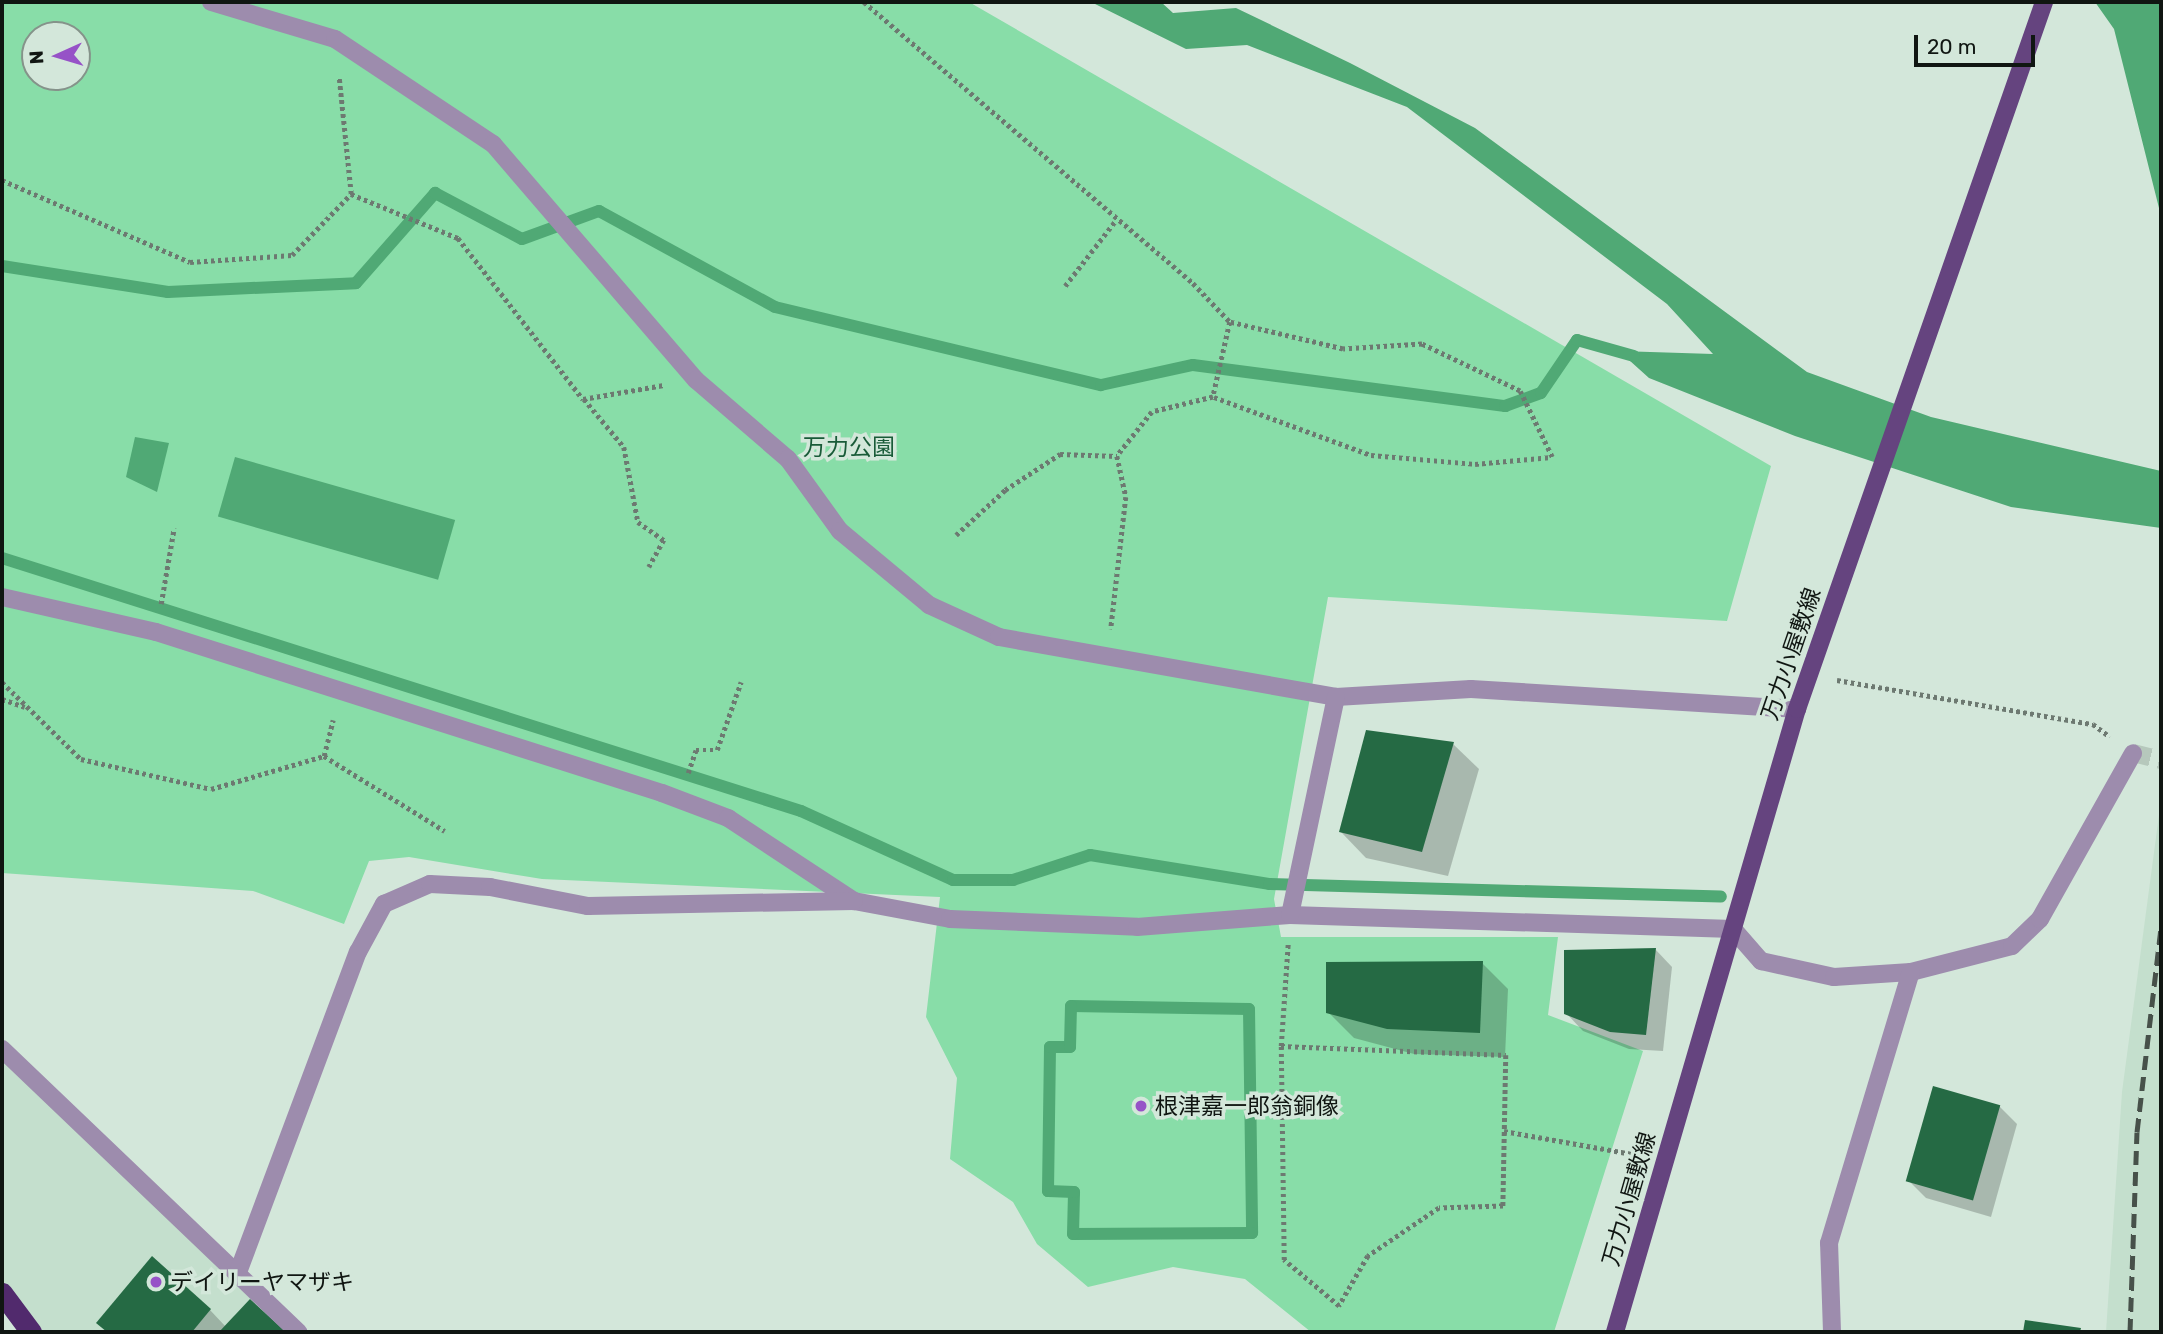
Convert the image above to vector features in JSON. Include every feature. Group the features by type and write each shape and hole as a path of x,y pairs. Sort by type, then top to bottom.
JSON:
{"highway":[{"path":"3,1298 31,1332"}],"main road":[{"name":"万力小屋敷線","path":"1615,1332 1797,709 2044,2"}],"street":[{"path":"211,2 335,39 493,144 696,380 788,459 840,531 929,605 999,637 1107,654 1336,697 1471,689 1797,709"},
{"path":"2,597 156,632 340,689 728,818 853,901"},
{"path":"1290,915 1336,697"},
{"path":"236,1275 358,952 384,904 430,884 588,906 853,901 915,915 1042,925 1138,927 1290,915 1732,929 1761,961 1834,977 1912,972 2012,946 2040,919 2133,753"},
{"path":"1832,1332 1829,1243 1912,972"},
{"path":"2,1049 298,1332"}],"path":[{"path":"864,2 1230,322 1343,349 1422,344 1520,391 1552,457 1475,464 1370,455 1213,397 1152,412 1116,456"},
{"path":"2,180 190,262 292,255 351,194 335,39"},
{"path":"351,194 458,238 583,399 624,447 638,522 664,540 649,567"},
{"path":"1065,286 1116,220"},
{"path":"1213,397 1213,385 1230,322"},
{"path":"583,399 696,380"},
{"path":"956,535 1005,490 1060,454 1116,456"},
{"path":"1107,654 1126,497 1116,456"},
{"path":"163,592 174,528"},
{"path":"1808,675 2093,724 2133,753"},
{"path":"2,682 81,760 211,789 324,756 445,831"},
{"path":"692,759 696,750 717,750 741,682"},
{"path":"324,756 340,689"},
{"path":"2,699 29,709"},
{"path":"1281,1046 1506,1055 1503,1206 1438,1208 1368,1256 1339,1306 1284,1259 1281,1046 1290,915"},
{"path":"1504,1131 1666,1160"}],"shaded area":[{"path":"1091,2 1161,2 1173,13 1236,8 1350,63 1475,128 1807,372 1931,417 2161,471 2161,528 2011,507 1795,436 1649,378 1619,351 1713,354 1667,304 1407,107 1247,45 1186,49"},
{"path":"2095,2 2161,2 2161,216 2114,29"},
{"path":"135,437 169,443 157,492 126,477"},
{"path":"235,457 455,520 438,580 218,517"},
{"path":"2161,800 2161,1332 2106,1332 2122,1092"},
{"path":"2,1049 298,1332 31,1332 2,1293"}],"green space":[{"name":"万力公園","path":"2,2 969,2 1771,466 1727,621 1328,597 1274,899 1281,937 1558,937 1548,1015 1643,1051 1554,1332 1311,1332 1245,1279 1173,1267 1088,1287 1037,1244 1013,1202 950,1159 957,1078 926,1017 940,897 542,879 409,857 369,861 344,924 253,891 2,873"}],"building":[{"path":"1366,730 1454,742 1422,852 1339,832"},
{"path":"1656,948 1646,1035 1610,1032 1564,1014 1564,950"},
{"path":"1483,961 1480,1033 1387,1029 1326,1013 1326,962"},
{"path":"1933,1086 2000,1105 1973,1200 1906,1181"},
{"name":"デイリーヤマザキ","path":"152,1256 211,1309 192,1332 107,1332 96,1323"},
{"path":"250,1299 286,1332 219,1332"},
{"path":"2025,1320 2081,1328 2080,1332 2023,1332"}],"waterway":[{"path":"2,266 168,292 356,283 435,193 522,239 599,211 775,307 1101,385 1193,365 1505,406 1541,393 1577,340 1634,356"},
{"path":"2,558 801,811 953,880 1013,880 1090,855 1269,884 1721,897"},
{"path":"1071,1006 1249,1009 1252,1233 1073,1234 1074,1192 1048,1191 1050,1047 1070,1047 1071,1006"}],"tunnel":[{"path":"2133,753 2161,760"}],"railway":[{"path":"2130,1332 2137,1132 2161,929"}],"place":[{"name":"根津嘉一郎翁銅像","path":"1141,1106"},
{"name":"デイリーヤマザキ","path":"156,1282"}]}
